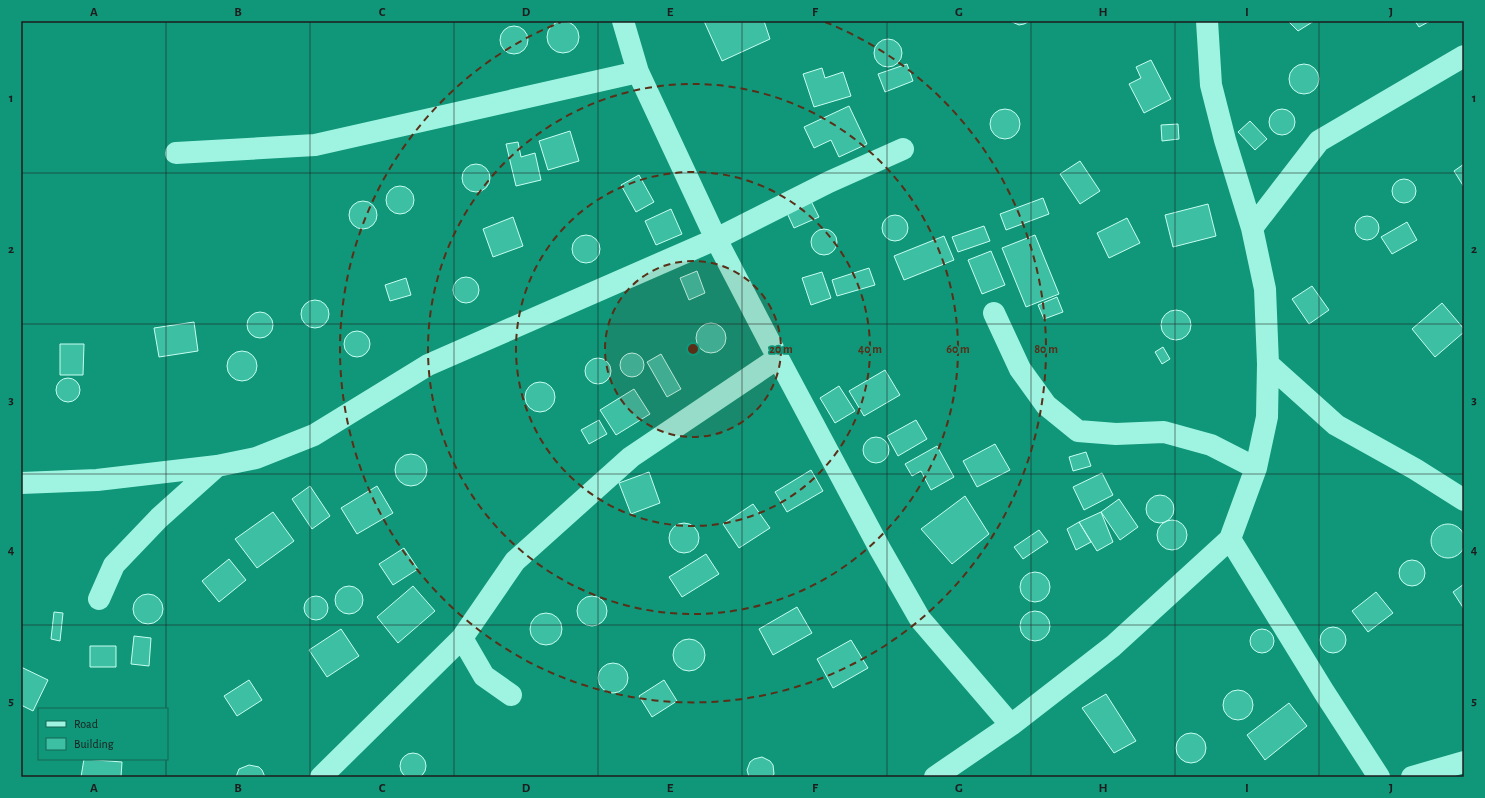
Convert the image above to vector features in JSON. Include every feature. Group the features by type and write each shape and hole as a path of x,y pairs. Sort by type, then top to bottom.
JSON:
{"street":[{"path":"623,21 638,72 716,239 880,549 920,619 1011,725"},
{"path":"935,777 1011,725 1113,646 1230,539 1256,468 1268,417 1268,364 1265,288 1252,228 1225,140 1211,85 1206,21"},
{"path":"1252,228 1319,141 1464,56"},
{"path":"176,153 315,146 638,72"},
{"path":"21,483 97,480 217,466 256,458 314,435 428,365 716,239 829,182 903,149"},
{"path":"994,313 1020,369 1046,405 1078,431 1116,434 1164,432 1211,445 1256,468"},
{"path":"321,777 462,638 515,561 631,457 778,358"},
{"path":"1268,364 1336,425 1415,469 1464,500"},
{"path":"100,599 114,565 159,518 217,466"},
{"path":"1230,539 1324,692 1379,777"},
{"path":"462,638 484,676 511,695"},
{"path":"1412,777 1464,762"}],"building":[{"path":"560,21 566,21 576,28 579,37 578,43 572,50 566,53 560,53 550,46 547,40 547,34 554,24"},
{"path":"704,21 764,21 770,39 722,61"},
{"path":"1010,21 1030,21 1019,25"},
{"path":"1288,21 1314,21 1298,31"},
{"path":"1415,21 1430,21 1419,27"},
{"path":"514,26 524,30 528,40 524,50 514,54 504,50 500,40 504,30"},
{"path":"888,39 898,43 902,53 898,63 888,67 878,63 874,53 878,43"},
{"path":"1151,60 1171,99 1144,113 1129,84 1141,78 1136,67"},
{"path":"907,64 913,81 885,92 878,74"},
{"path":"1304,64 1314,69 1319,79 1314,89 1304,94 1294,89 1289,79 1294,69"},
{"path":"822,68 825,78 843,72 851,96 814,107 803,74"},
{"path":"849,106 867,144 839,157 831,140 814,148 804,127"},
{"path":"1005,109 1016,113 1020,124 1016,135 1005,139 994,135 990,124 994,113"},
{"path":"1282,109 1291,113 1295,122 1291,131 1282,135 1273,131 1269,122 1273,113"},
{"path":"1250,121 1267,139 1255,150 1238,132"},
{"path":"1178,124 1179,139 1162,141 1161,125"},
{"path":"570,131 579,161 548,170 539,141"},
{"path":"518,142 521,157 535,153 541,180 516,186 506,144"},
{"path":"1080,161 1100,191 1080,204 1060,174"},
{"path":"476,164 486,168 490,178 486,188 476,192 466,188 462,178 466,168"},
{"path":"1464,164 1464,187 1454,171"},
{"path":"639,175 654,202 636,212 621,185"},
{"path":"1404,179 1409,180 1415,186 1415,196 1409,202 1404,203 1399,202 1393,196 1392,191 1393,186 1399,180"},
{"path":"400,186 410,190 414,200 410,210 400,214 390,210 386,200 390,190"},
{"path":"1043,198 1049,214 1006,230 1000,214"},
{"path":"363,201 373,205 377,215 373,225 363,229 353,225 349,215 353,205"},
{"path":"811,201 819,217 794,228 787,213"},
{"path":"1208,204 1216,236 1173,247 1165,215"},
{"path":"671,209 682,234 656,245 645,221"},
{"path":"895,215 904,219 908,228 904,237 895,241 886,237 882,228 886,219"},
{"path":"1367,216 1376,219 1379,228 1376,237 1367,240 1358,237 1355,228 1358,219"},
{"path":"513,217 523,246 493,257 483,229"},
{"path":"1127,218 1140,243 1109,258 1097,233"},
{"path":"1407,222 1417,240 1392,254 1381,237"},
{"path":"984,226 990,241 958,252 952,237"},
{"path":"824,229 834,232 837,242 834,252 824,255 814,252 811,242 814,232"},
{"path":"586,235 596,239 600,249 596,259 586,263 576,259 572,249 576,239"},
{"path":"1035,235 1059,294 1026,307 1002,248"},
{"path":"944,236 954,260 904,280 894,256"},
{"path":"991,251 1005,285 982,294 968,260"},
{"path":"869,268 875,285 837,296 832,280"},
{"path":"697,271 705,293 689,300 680,278"},
{"path":"822,272 831,298 811,305 802,278"},
{"path":"466,277 475,281 479,290 475,299 466,303 457,299 453,290 457,281"},
{"path":"406,278 411,295 390,301 385,285"},
{"path":"1312,286 1329,310 1309,324 1292,299"},
{"path":"1057,297 1063,312 1044,319 1038,305"},
{"path":"315,300 325,304 329,314 325,324 315,328 305,324 301,314 305,304"},
{"path":"1442,303 1464,329 1464,332 1435,357 1412,329"},
{"path":"1176,310 1182,311 1190,319 1190,331 1182,339 1176,340 1170,339 1162,331 1161,325 1162,319 1170,311"},
{"path":"260,312 269,316 273,325 269,334 260,338 251,334 247,325 251,316"},
{"path":"194,322 198,351 159,357 154,328"},
{"path":"711,323 721,328 726,338 721,348 711,353 701,348 696,338 701,328"},
{"path":"357,331 366,335 370,344 366,353 357,357 348,353 344,344 348,335"},
{"path":"60,344 84,344 83,375 60,375"},
{"path":"1163,347 1170,359 1162,364 1155,352"},
{"path":"242,351 252,356 257,366 252,376 242,381 232,376 227,366 232,356"},
{"path":"632,353 640,357 644,365 640,373 632,377 624,373 620,365 624,357"},
{"path":"661,354 681,389 667,397 647,362"},
{"path":"598,358 607,362 611,371 607,380 598,384 589,380 585,371 589,362"},
{"path":"885,370 900,395 864,416 849,391"},
{"path":"68,378 76,382 80,390 76,398 68,402 60,398 56,390 60,382"},
{"path":"540,382 546,383 554,391 554,403 546,411 540,412 534,411 526,403 525,397 526,391 534,383"},
{"path":"839,386 855,411 835,423 820,398"},
{"path":"634,389 650,414 616,435 600,410"},
{"path":"599,420 607,434 589,444 581,430"},
{"path":"916,420 927,439 898,456 887,436"},
{"path":"876,437 885,441 889,450 885,459 876,463 867,459 863,450 867,441"},
{"path":"995,444 1010,470 977,487 963,461"},
{"path":"937,446 954,477 931,490 921,471 912,476 905,464"},
{"path":"1086,452 1091,466 1073,471 1069,457"},
{"path":"414,454 420,456 425,461 427,470 425,479 420,484 408,486 402,484 397,479 395,467 397,461 402,456"},
{"path":"811,470 823,491 787,512 775,492"},
{"path":"649,472 660,503 631,514 619,483"},
{"path":"1102,473 1113,495 1084,510 1073,487"},
{"path":"310,486 330,516 312,529 292,499"},
{"path":"377,486 393,513 357,534 341,508"},
{"path":"1160,495 1170,499 1174,509 1170,519 1160,523 1150,519 1146,509 1150,499"},
{"path":"965,496 989,534 952,564 921,529"},
{"path":"1119,499 1138,527 1120,540 1101,512"},
{"path":"753,504 770,528 739,548 723,524"},
{"path":"273,512 294,541 257,568 235,539"},
{"path":"1101,512 1113,542 1097,551 1079,522"},
{"path":"1172,520 1183,524 1187,535 1183,546 1172,550 1161,546 1157,535 1161,524"},
{"path":"1079,522 1091,542 1076,550 1067,529"},
{"path":"684,523 690,524 698,532 698,544 690,552 684,553 678,552 670,544 669,538 670,532 678,524"},
{"path":"1448,524 1460,529 1465,541 1460,553 1448,558 1436,553 1431,541 1436,529"},
{"path":"1039,530 1048,542 1023,559 1014,547"},
{"path":"404,548 418,569 393,585 379,564"},
{"path":"706,554 719,574 682,597 669,577"},
{"path":"229,559 246,580 219,602 202,581"},
{"path":"1412,560 1421,564 1425,573 1421,582 1412,586 1403,582 1399,573 1403,564"},
{"path":"1035,572 1045,577 1050,587 1045,597 1035,602 1025,597 1020,587 1025,577"},
{"path":"1464,584 1464,609 1453,592"},
{"path":"349,586 359,590 363,600 359,610 349,614 339,610 335,600 339,590"},
{"path":"413,586 435,611 398,643 377,617"},
{"path":"1376,592 1393,613 1368,632 1352,611"},
{"path":"148,594 159,598 163,609 159,620 148,624 137,620 133,609 137,598"},
{"path":"316,596 321,597 327,603 327,613 321,619 316,620 311,619 305,613 304,608 305,603 311,597"},
{"path":"592,596 603,600 607,611 603,622 592,626 581,622 577,611 581,600"},
{"path":"797,607 812,633 773,655 759,629"},
{"path":"1035,611 1041,612 1049,620 1049,632 1041,640 1035,641 1029,640 1021,632 1020,626 1021,620 1029,612"},
{"path":"54,612 63,613 60,641 51,639"},
{"path":"543,613 549,613 558,617 562,629 558,641 549,645 543,645 534,641 530,632 530,626 534,617"},
{"path":"1333,627 1342,631 1346,640 1342,649 1333,653 1324,649 1320,640 1324,631"},
{"path":"341,629 359,656 327,677 309,650"},
{"path":"1262,629 1270,633 1274,641 1270,649 1262,653 1254,649 1250,641 1254,633"},
{"path":"134,636 151,638 149,666 131,664"},
{"path":"689,639 698,642 702,646 705,655 702,664 698,668 689,671 680,668 676,664 673,655 676,646 680,642"},
{"path":"851,640 868,668 833,688 817,659"},
{"path":"90,646 116,646 116,667 90,667"},
{"path":"613,663 619,664 627,672 627,684 619,692 613,693 607,692 599,684 598,678 599,672 607,664"},
{"path":"21,667 48,680 33,711 21,705"},
{"path":"249,680 262,700 237,716 224,696"},
{"path":"664,680 677,701 652,717 639,696"},
{"path":"1238,690 1249,694 1253,705 1249,716 1238,720 1227,716 1223,705 1227,694"},
{"path":"1106,694 1136,741 1114,753 1082,708"},
{"path":"1289,703 1307,726 1265,760 1247,735"},
{"path":"1191,733 1201,738 1206,748 1201,758 1191,763 1181,758 1176,748 1181,738"},
{"path":"413,753 422,757 426,766 422,775 413,779 404,775 400,766 404,757"},
{"path":"762,757 770,761 773,765 774,774 772,777 749,777 747,770 750,762 754,759"},
{"path":"84,760 122,762 121,777 81,777"},
{"path":"249,765 259,767 265,777 236,777 239,769"}]}
